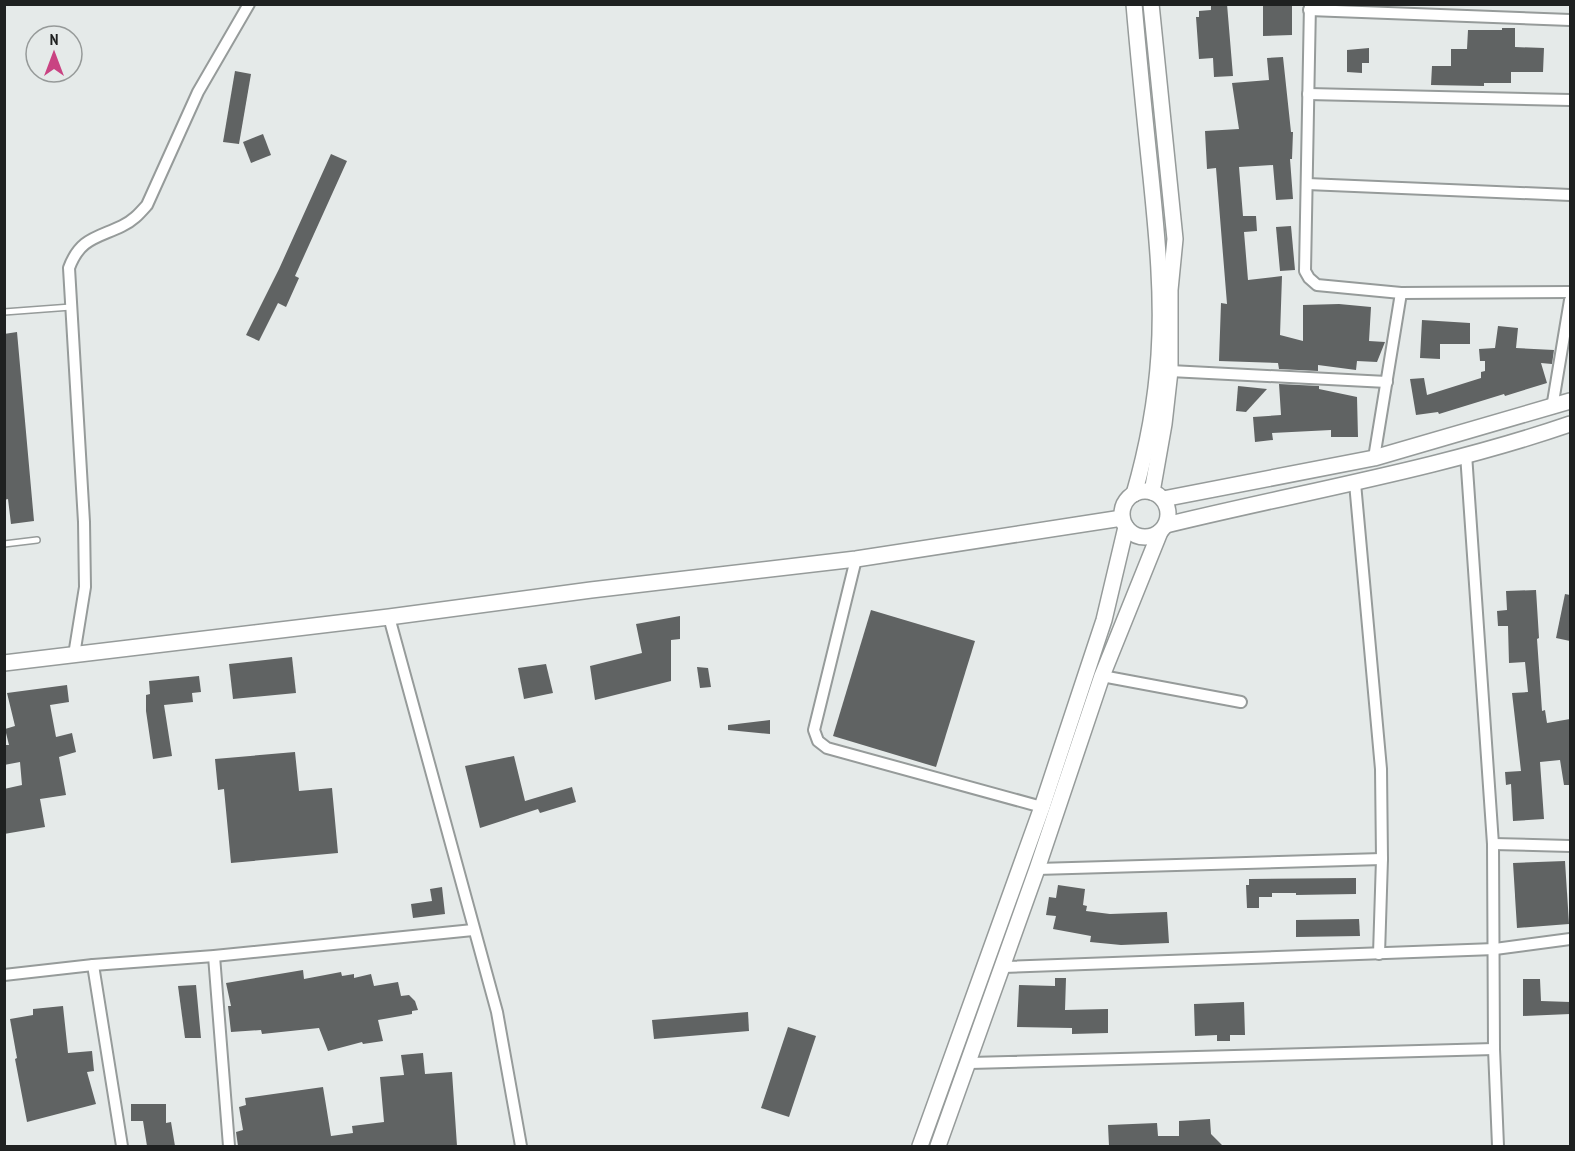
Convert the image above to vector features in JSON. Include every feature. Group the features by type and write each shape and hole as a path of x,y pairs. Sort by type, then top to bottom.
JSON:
{"main road":[{"path":"1134,4 1158,243 1160,298 1159,355 1152,418 1134,494"},
{"path":"938,1146 970,1063 1102,676 1168,516 1167,507 1157,496 1170,371 1170,290 1175,239 1151,4"},
{"path":"920,1146 1042,807 1104,621 1124,523 1122,508 1127,500 1140,492 1157,496 1374,458 1570,401"},
{"path":"1124,523 1138,536 1146,537 1163,528 1244,506 1355,483 1570,424"},
{"path":"4,663 856,559 1124,523"}],"street":[{"path":"74,655 85,576 73,306 69,267 73,258 89,239 123,226 134,219 147,205 198,92 249,4"},
{"path":"1570,20 1309,7 1305,270 1309,278 1317,285 1401,293 1570,292"},
{"path":"1308,94 1570,100"},
{"path":"1307,184 1570,195"},
{"path":"1374,458 1401,293"},
{"path":"1552,408 1570,300"},
{"path":"1170,371 1387,382"},
{"path":"1466,454 1493,844 1494,1049 1498,1146"},
{"path":"1355,483 1381,769 1382,859 1379,954"},
{"path":"856,559 814,730 818,741 827,748 1042,807"},
{"path":"389,617 499,1021 521,1146"},
{"path":"1102,676 1241,702"},
{"path":"1493,844 1570,846"},
{"path":"1037,869 1382,859"},
{"path":"4,975 473,930"},
{"path":"1003,967 1194,958 1495,949 1570,939"},
{"path":"214,956 229,1146"},
{"path":"93,965 122,1146"},
{"path":"970,1063 1494,1049"}],"lane":[{"path":"4,312 73,306"},
{"path":"4,544 36,540"}],"building":[{"path":"1211,4 1227,4 1233,76 1214,77 1213,58 1199,59 1196,17 1199,17 1199,11 1211,10"},
{"path":"1263,4 1292,4 1292,35 1263,36"},
{"path":"1502,28 1515,28 1515,47 1544,48 1543,72 1511,72 1511,83 1484,83 1484,86 1431,85 1432,66 1451,66 1451,49 1467,49 1468,30 1502,30"},
{"path":"1369,48 1369,63 1362,63 1362,73 1347,72 1347,50"},
{"path":"1283,57 1291,132 1293,132 1292,159 1290,159 1293,199 1276,200 1273,165 1239,167 1243,216 1256,216 1257,231 1244,232 1248,280 1282,276 1280,335 1303,341 1303,305 1339,304 1371,307 1369,341 1385,342 1377,362 1357,361 1356,370 1318,365 1318,371 1279,369 1278,363 1219,361 1221,303 1227,304 1216,168 1207,169 1205,131 1239,129 1232,83 1269,80 1267,58"},
{"path":"235,71 251,74 239,144 223,142"},
{"path":"263,134 271,155 251,163 243,142"},
{"path":"331,154 347,161 295,276 299,278 286,307 278,303 259,341 246,335 279,269"},
{"path":"1291,226 1295,270 1280,271 1276,227"},
{"path":"1422,320 1470,323 1470,344 1440,344 1440,359 1420,358"},
{"path":"1498,326 1518,328 1516,348 1554,350 1552,364 1541,363 1547,383 1439,414 1438,412 1416,415 1410,379 1424,378 1427,395 1481,378 1481,372 1485,371 1485,361 1480,361 1479,349 1495,348"},
{"path":"17,332 34,521 11,524 8,499 4,500 4,334"},
{"path":"1279,384 1319,386 1319,389 1357,397 1358,437 1331,437 1331,430 1272,433 1273,440 1255,442 1253,417 1281,415"},
{"path":"1238,386 1267,389 1246,412 1236,411"},
{"path":"1536,590 1542,711 1545,710 1547,723 1570,719 1570,785 1564,785 1560,760 1540,762 1544,819 1513,821 1511,784 1506,785 1505,772 1521,771 1512,693 1528,692 1525,662 1509,663 1508,626 1498,626 1497,611 1507,610 1506,591"},
{"path":"1565,594 1570,595 1570,641 1556,638"},
{"path":"871,610 975,641 936,767 833,736"},
{"path":"680,616 680,639 671,640 671,681 595,700 590,666 642,653 636,624"},
{"path":"292,657 296,693 233,699 229,664"},
{"path":"546,664 553,693 524,699 518,668"},
{"path":"697,667 708,668 711,687 700,688"},
{"path":"199,676 201,692 192,693 193,702 164,705 172,756 153,759 146,711 146,695 150,694 149,681"},
{"path":"67,685 69,702 50,705 56,737 72,733 76,752 59,757 66,795 40,799 45,827 4,834 4,789 22,785 20,762 4,765 4,745 9,745 5,729 15,726 7,693"},
{"path":"770,720 770,734 728,730 728,725"},
{"path":"295,752 299,791 332,788 338,853 231,863 224,789 218,790 215,759"},
{"path":"514,756 525,801 572,787 576,802 540,813 538,809 480,828 465,766"},
{"path":"1565,861 1569,924 1517,928 1513,863"},
{"path":"1356,878 1356,894 1272,893 1272,897 1259,897 1259,908 1247,908 1246,885 1249,885 1249,879"},
{"path":"1058,885 1085,889 1083,905 1087,906 1086,911 1110,914 1167,912 1169,943 1121,945 1090,942 1091,936 1053,929 1056,916 1046,915 1049,897 1056,898"},
{"path":"442,887 445,914 413,918 411,904 432,901 430,889"},
{"path":"1359,919 1360,936 1296,937 1296,920"},
{"path":"303,970 304,979 341,972 342,976 354,974 354,978 371,974 374,986 398,982 401,996 409,995 415,1001 418,1010 412,1011 412,1014 378,1020 383,1041 363,1044 362,1042 328,1051 319,1028 262,1034 261,1030 231,1032 228,1006 231,1006 226,983"},
{"path":"1055,978 1066,978 1065,1010 1108,1009 1108,1033 1072,1034 1072,1028 1017,1027 1019,985 1055,986"},
{"path":"1523,979 1540,979 1541,1001 1570,1002 1570,1014 1523,1016"},
{"path":"196,985 201,1038 185,1038 178,986"},
{"path":"1244,1002 1245,1035 1230,1035 1230,1041 1217,1041 1217,1035 1195,1036 1194,1004"},
{"path":"63,1006 68,1053 92,1051 94,1071 87,1072 96,1104 27,1122 10,1019 33,1015 33,1009"},
{"path":"748,1012 749,1031 654,1039 652,1020"},
{"path":"788,1027 816,1036 789,1117 761,1108"},
{"path":"423,1053 425,1074 452,1072 457,1146 238,1146 236,1132 243,1130 239,1107 246,1105 245,1098 323,1087 331,1136 353,1133 352,1126 384,1122 380,1077 404,1075 401,1055"},
{"path":"131,1104 166,1104 166,1123 171,1122 175,1146 147,1146 143,1121 131,1121"},
{"path":"1210,1119 1211,1134 1223,1146 1109,1146 1108,1125 1157,1123 1158,1136 1179,1136 1179,1121"}]}
